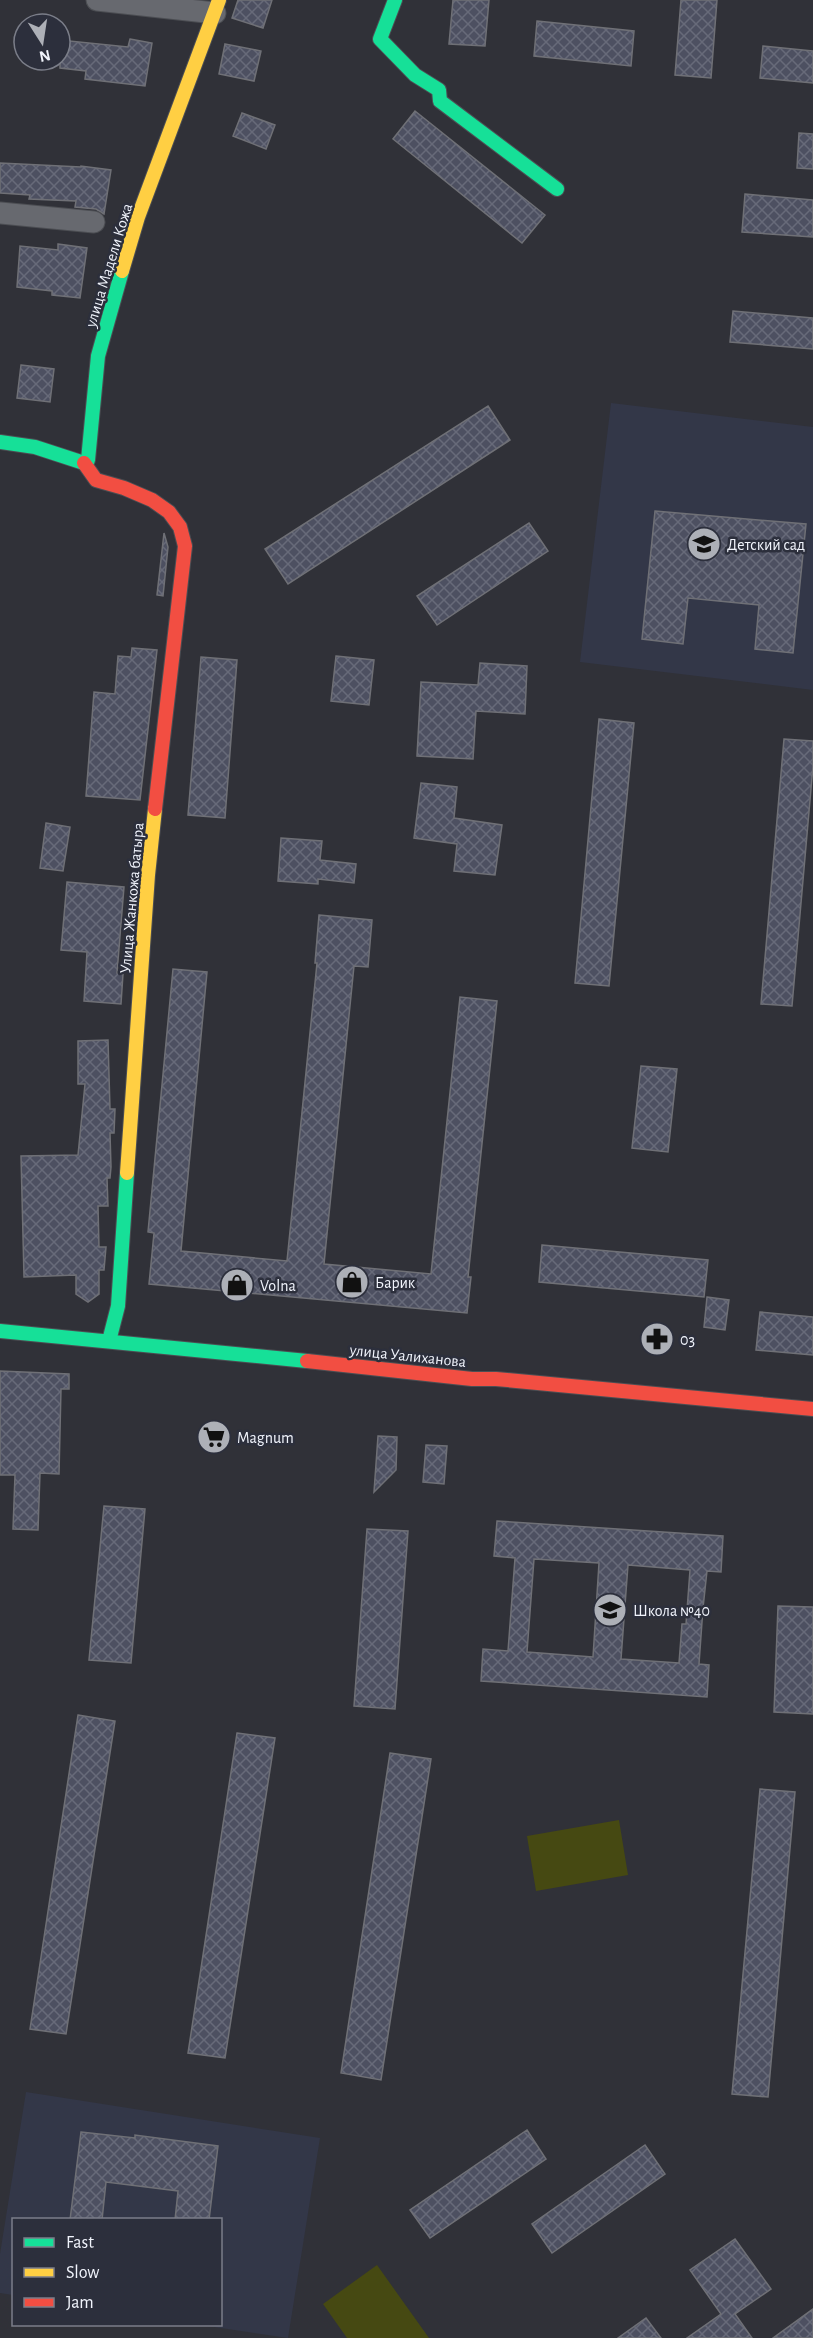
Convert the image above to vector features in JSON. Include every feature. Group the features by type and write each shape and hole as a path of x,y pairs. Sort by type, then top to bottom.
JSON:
{"street":[{"path":"97,0 217,6"},
{"path":"395,0 380,39 415,75 439,90 440,100 557,189"},
{"name":"улица Мадели Кожа","path":"84,463 90,451 98,356 138,217 217,6"},
{"path":"0,213 94,222"},
{"path":"0,442 35,447 84,463"},
{"name":"Улица Жанкожа батыра","path":"84,463 96,480 124,488 152,500 168,512 180,527 185,546 148,875 118,1306 109,1341"},
{"name":"улица Уалиханова","path":"0,1331 472,1379 496,1379 813,1409"}],"shaded area":[{"name":"Детский сад","path":"611,403 813,427 813,690 580,662"},
{"path":"619,1820 628,1875 536,1891 527,1836"},
{"path":"26,2092 320,2138 288,2338 208,2326 222,2326 222,2218 12,2218 12,2295 0,2293 0,2254"},
{"path":"377,2265 429,2338 347,2338 323,2304"}],"building":[{"path":"238,0 272,0 263,28 232,18"},
{"path":"453,0 489,0 485,46 449,44"},
{"path":"681,0 717,0 711,78 675,75"},
{"path":"537,21 634,31 631,66 534,56"},
{"path":"130,39 152,43 145,86 85,79 86,71 72,69 72,41 128,47"},
{"path":"225,44 261,51 254,81 219,74"},
{"path":"763,46 813,51 813,83 760,78"},
{"path":"415,111 545,215 522,243 393,139"},
{"path":"242,113 275,125 266,149 233,136"},
{"path":"799,133 813,134 813,169 797,168"},
{"path":"0,163 81,166 111,170 104,214 96,209 75,207 76,201 29,199 30,195 0,193"},
{"path":"745,194 813,200 813,237 742,232"},
{"path":"58,244 87,248 80,298 52,295 52,291 17,287 20,246 58,250"},
{"path":"733,311 813,318 813,349 730,342"},
{"path":"21,365 54,369 50,402 17,398"},
{"path":"488,406 510,440 288,584 265,549"},
{"path":"655,511 806,524 793,653 755,649 759,605 688,598 683,644 642,639"},
{"path":"529,523 548,551 437,625 417,596"},
{"path":"164,533 168,547 163,596 157,595"},
{"path":"132,648 157,650 140,800 86,796 94,692 115,694 118,656 131,657"},
{"path":"336,656 374,660 369,705 331,701"},
{"path":"201,657 237,660 225,818 188,815"},
{"path":"480,663 527,666 525,714 476,711 473,759 417,756 421,682 478,685"},
{"path":"599,719 634,723 609,986 575,983"},
{"path":"784,739 813,741 813,766 792,1006 761,1004"},
{"path":"421,783 457,787 454,818 502,825 495,875 454,871 457,844 414,838"},
{"path":"46,823 70,827 63,871 40,868"},
{"path":"281,838 322,841 320,860 356,864 354,883 318,879 318,884 278,881"},
{"path":"67,882 124,887 117,973 123,974 121,1004 84,1001 87,952 61,950"},
{"path":"319,915 372,920 368,967 354,966 324,1264 431,1274 460,997 497,1001 468,1277 471,1277 467,1313 149,1284 154,1233 148,1232 173,969 207,972 181,1251 287,1261 317,963 315,963"},
{"path":"108,1040 110,1109 115,1109 114,1133 110,1133 111,1167 110,1178 107,1178 108,1206 98,1206 99,1247 106,1247 104,1270 99,1270 99,1294 88,1302 76,1294 76,1275 24,1277 21,1156 78,1155 85,1084 78,1084 78,1041"},
{"path":"641,1066 677,1069 668,1152 632,1148"},
{"path":"542,1245 708,1260 704,1297 539,1282"},
{"path":"707,1297 729,1300 725,1330 704,1327"},
{"path":"760,1312 813,1317 813,1355 756,1350"},
{"path":"0,1371 69,1374 69,1389 61,1389 59,1474 40,1473 38,1530 13,1529 15,1475 0,1475"},
{"path":"378,1436 397,1437 396,1470 374,1492"},
{"path":"426,1445 447,1446 444,1484 423,1482"},
{"path":"104,1506 145,1509 131,1663 89,1660"},
{"name":"Школа №40","path":"497,1521 723,1536 721,1572 707,1571 703,1608 699,1664 709,1665 707,1697 481,1681 483,1649 508,1651 515,1558 494,1556","holes":["534,1559 599,1563 593,1657 527,1652","628,1565 690,1570 686,1624 682,1624 679,1663 621,1659"]},
{"path":"367,1529 408,1531 395,1709 354,1706"},
{"path":"778,1606 813,1607 813,1714 774,1712"},
{"path":"78,1715 115,1721 66,2034 30,2029"},
{"path":"237,1733 275,1738 225,2058 188,2053"},
{"path":"390,1753 431,1759 381,2080 341,2073"},
{"path":"760,1789 795,1792 768,2097 732,2094"},
{"path":"527,2130 546,2159 430,2238 410,2210"},
{"path":"81,2132 135,2138 135,2135 218,2146 209,2218 175,2218 178,2191 106,2182 102,2218 70,2218"},
{"path":"645,2145 665,2174 552,2253 532,2224"},
{"path":"735,2239 771,2289 735,2314 752,2338 687,2338 721,2314 690,2270"},
{"path":"813,2309 813,2338 773,2338"},
{"path":"646,2318 661,2338 618,2338"}],"traffic: fast":[{"path":"395,0 380,39 415,75 439,90 440,101 557,189"},
{"path":"0,442 35,447 84,463 88,460 98,356 122,271"},
{"path":"109,1341 118,1306 127,1173"},
{"path":"0,1331 307,1361"}],"traffic: slow":[{"path":"122,271 138,217 219,0"},
{"path":"127,1173 148,875 155,809"}],"traffic: jam":[{"path":"84,463 96,480 124,488 152,500 169,512 180,527 185,546 155,809"},
{"path":"307,1361 472,1379 496,1379 813,1409"}],"place":[{"name":"Детский сад","path":"704,544"},
{"name":"Барик","path":"352,1282"},
{"name":"Volna","path":"237,1285"},
{"name":"03","path":"657,1339"},
{"name":"Magnum","path":"214,1437"},
{"name":"Школа №40","path":"610,1610"}]}
